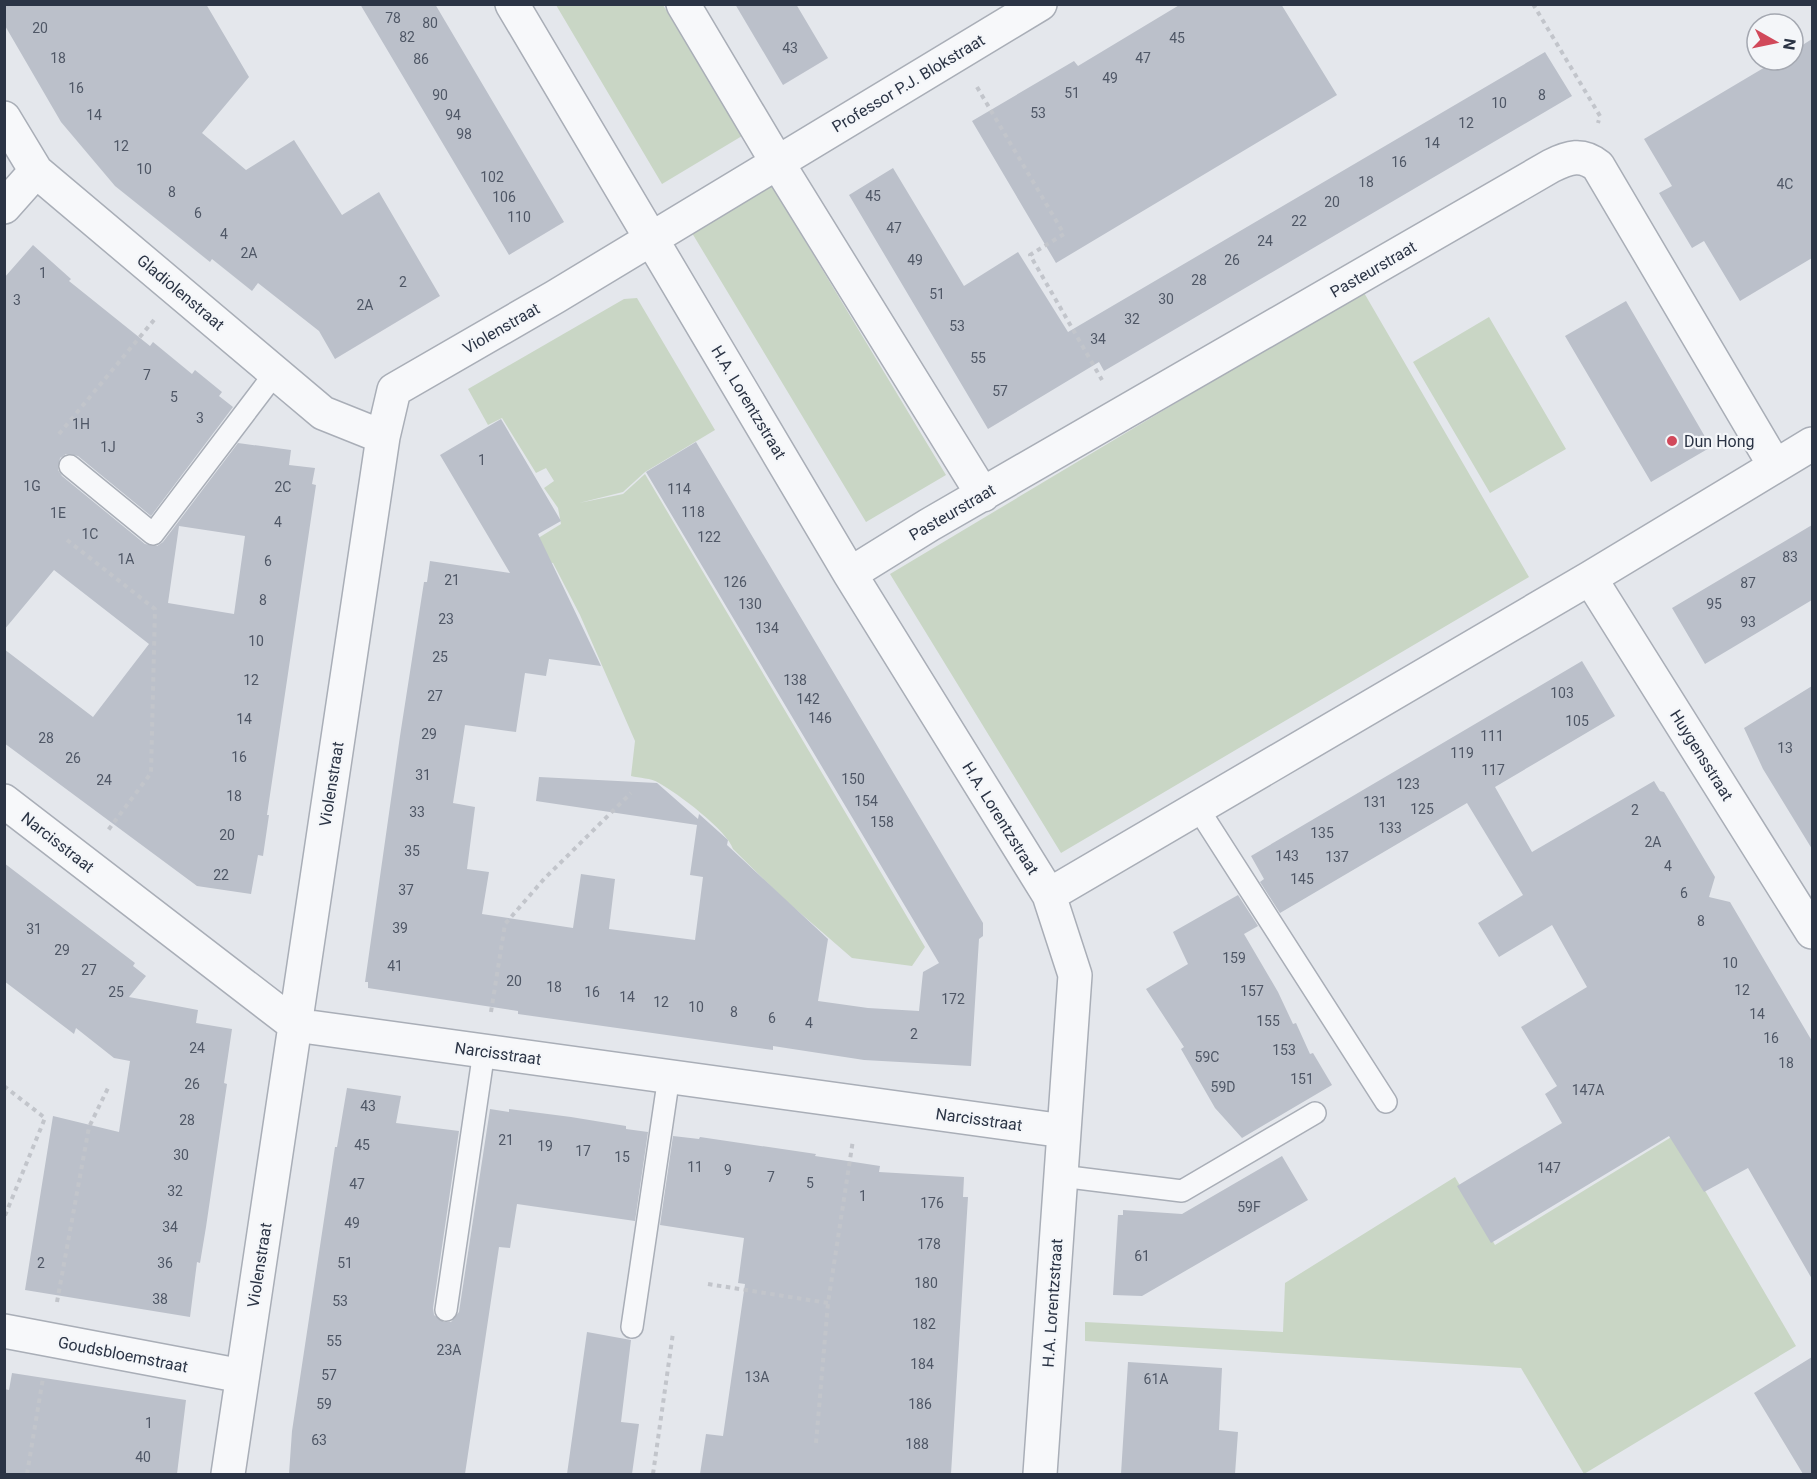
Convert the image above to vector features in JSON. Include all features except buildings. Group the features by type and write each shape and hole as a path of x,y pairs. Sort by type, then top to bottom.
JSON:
{"street":[{"name":"H.A. Lorentzstraat","path":"512,4 850,574 1049,895 1075,975 1040,1474"},
{"path":"683,4 777,162 982,495"},
{"name":"Professor P.J. Blokstraat","path":"777,162 1040,4"},
{"name":"Gladiolenstraat","path":"4,118 36,171 322,413 383,437"},
{"name":"Pasteurstraat","path":"850,574 1121,414 1551,166 1576,156 1588,159"},
{"path":"1588,159 1598,166 1775,466"},
{"path":"652,239 777,162"},
{"path":"4,207 36,171"},
{"name":"Violenstraat","path":"228,1474 383,437 394,390 652,239"},
{"path":"1049,895 1590,578 1812,444"},
{"name":"Huygensstraat","path":"1590,578 1810,923"},
{"name":"Narcisstraat","path":"4,801 295,1025 1064,1131"},
{"name":"Goudsbloemstraat","path":"4,1331 242,1376"}],"lane":[{"path":"70,466 153,534 276,372"},
{"path":"1197,807 1386,1102"},
{"path":"446,1310 484,1051"},
{"path":"632,1327 669,1076"},
{"path":"1062,1176 1182,1191 1315,1113"}],"path":[{"path":"1533,4 1600,116 1588,159"},
{"path":"958,53 1064,234 1030,255 1121,414"},
{"path":"55,439 179,291"},
{"path":"67,540 155,609 151,773 84,862"},
{"path":"484,1051 505,924 544,879 631,793"},
{"path":"4,1086 45,1119 4,1218"},
{"path":"27,1474 89,1127 109,1086"},
{"path":"816,1443 828,1303 859,1103"},
{"path":"708,1284 828,1303"},
{"path":"653,1474 673,1333"}],"green space":[{"path":"556,5 663,5 742,136 662,184"},
{"path":"772,186 946,475 866,522 692,233"},
{"path":"1363,291 1529,577 1061,853 890,574"},
{"path":"637,298 715,430 645,472 623,492 579,503 623,494 645,474 925,947 912,966 852,958 784,899 733,849 712,822 659,783 631,776 635,741 580,615 553,563 509,556 561,524 558,508 544,488 554,481 546,468 536,473 502,418 488,425 468,389 624,299"},
{"path":"1489,317 1566,449 1490,493 1413,362"},
{"path":"1673,1136 1796,1346 1584,1474 1521,1368 1085,1341 1085,1322 1283,1332 1285,1283 1455,1177 1495,1245"}],"place":[{"name":"Dun Hong","path":"1672,441"}]}
